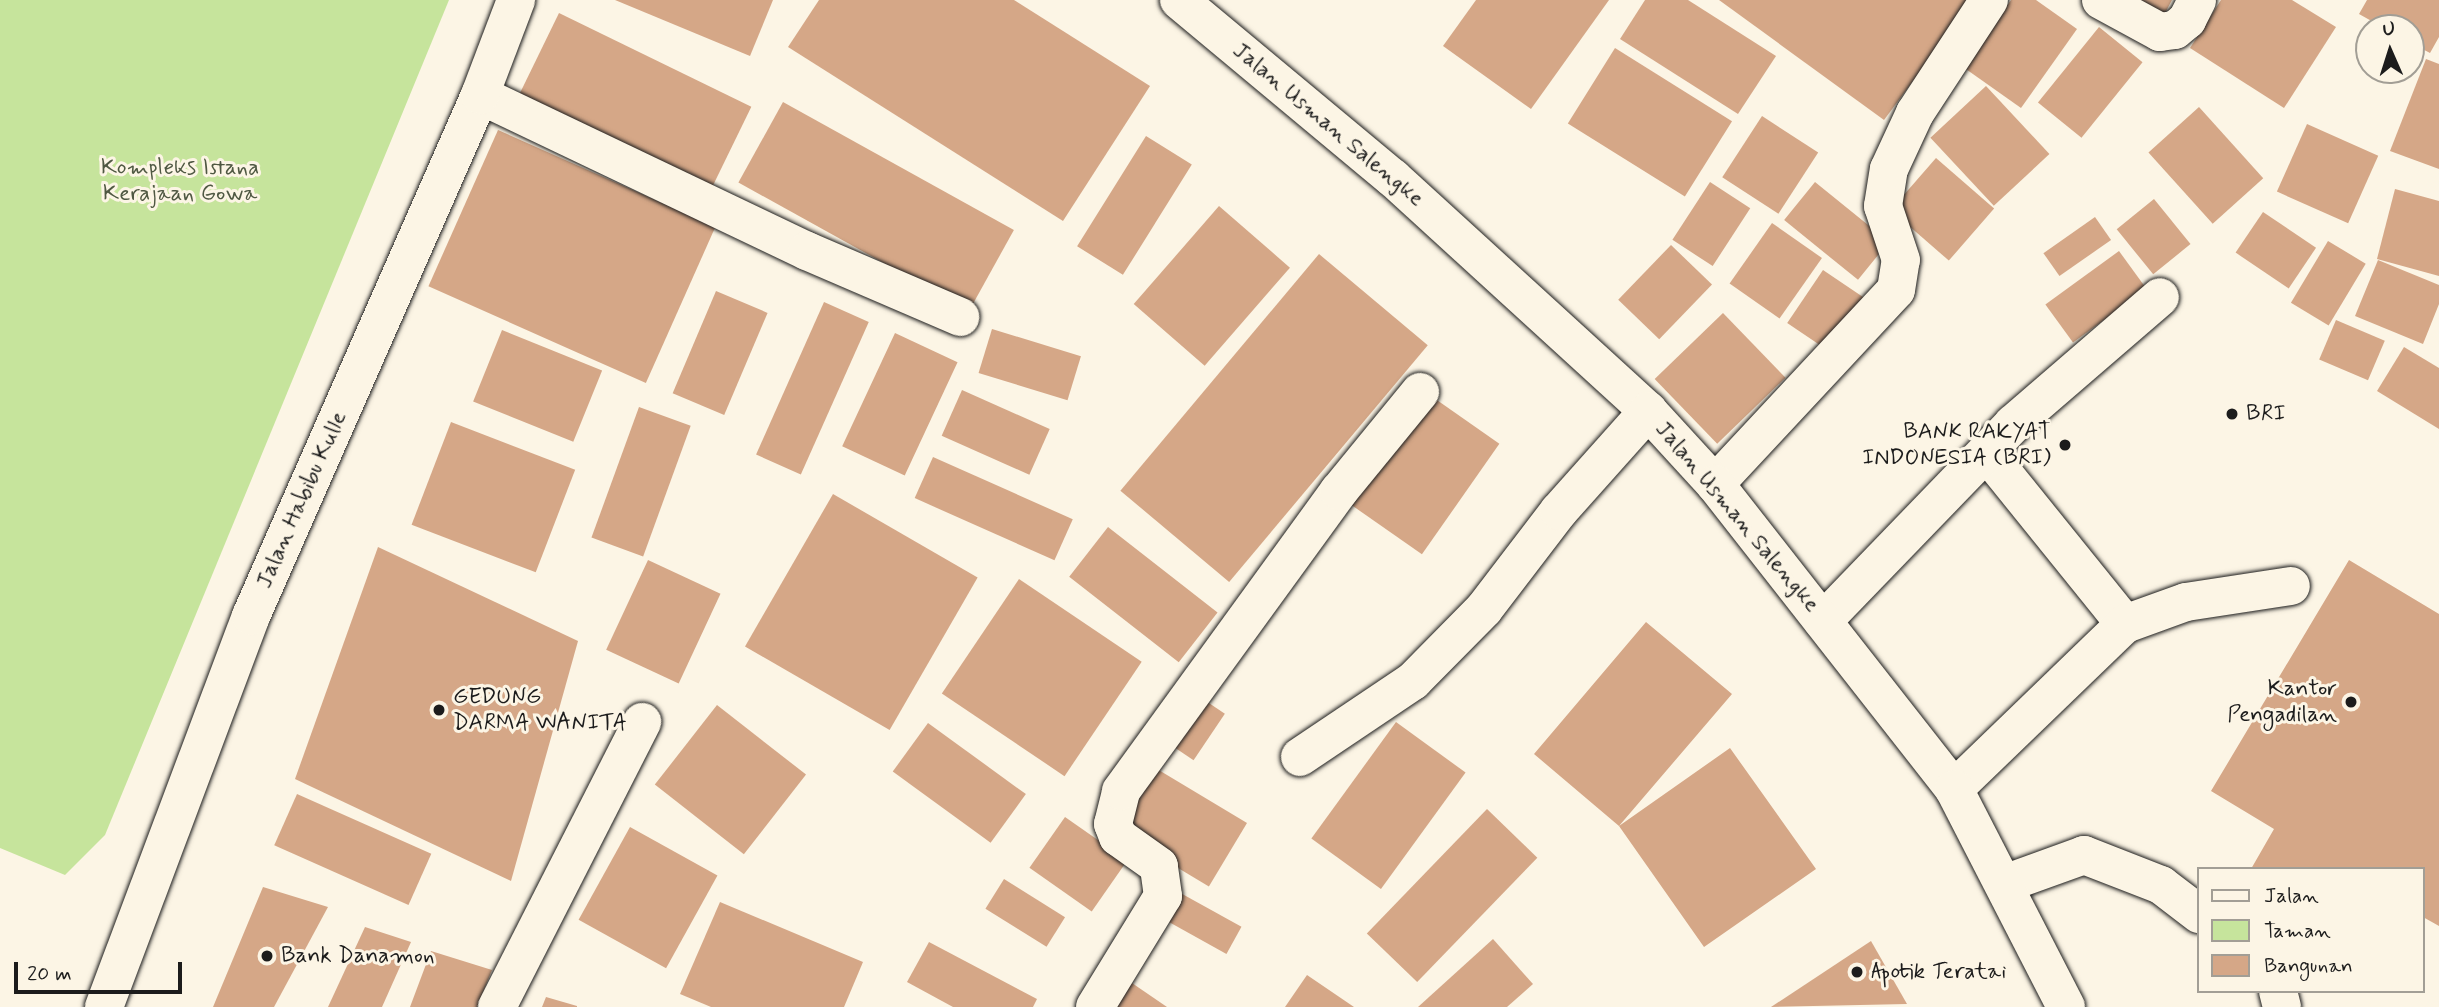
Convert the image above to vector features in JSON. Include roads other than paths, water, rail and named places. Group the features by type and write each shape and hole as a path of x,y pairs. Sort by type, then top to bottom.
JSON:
{"main road":[{"name":"Jalan Habibu Kulle","path":"104,1007 251,616 481,95 516,0"},
{"name":"Jalan Usman Salengke","path":"1179,0 1393,178 1648,411 1714,484 1954,789 2066,1007"},
{"path":"1714,484 1896,290 1901,260 1883,206 1889,169 1915,113 1989,0"},
{"path":"2101,0 2160,32 2175,30 2188,20 2197,0"},
{"path":"481,95 807,251 960,317"},
{"path":"1823,621 2013,424 2160,297"},
{"path":"1095,1007 1163,896 1159,866 1118,836 1112,824 1121,791 1339,491 1420,392"},
{"path":"1300,757 1366,717 1413,681 1484,609 1559,511 1648,411"},
{"path":"1987,453 2125,624"},
{"path":"1954,789 2125,624 2186,602 2291,586"},
{"path":"497,1007 642,722"},
{"path":"2004,884 2084,855 2161,885 2198,913"}],"place":[{"name":"BRI","path":"2232,414"},
{"name":"BANK RAKYAT INDONESIA (BRI)","path":"2065,445"},
{"name":"Kantor Pengadilan","path":"2351,702"},
{"name":"GEDUNG DARMA WANITA","path":"439,710"},
{"name":"Bank Danamon","path":"267,956"},
{"name":"Apotik Teratai","path":"1857,972"}],"park label":[{"name":"Kompleks Istana Kerajaan Gowa","path":"180,181"}]}
